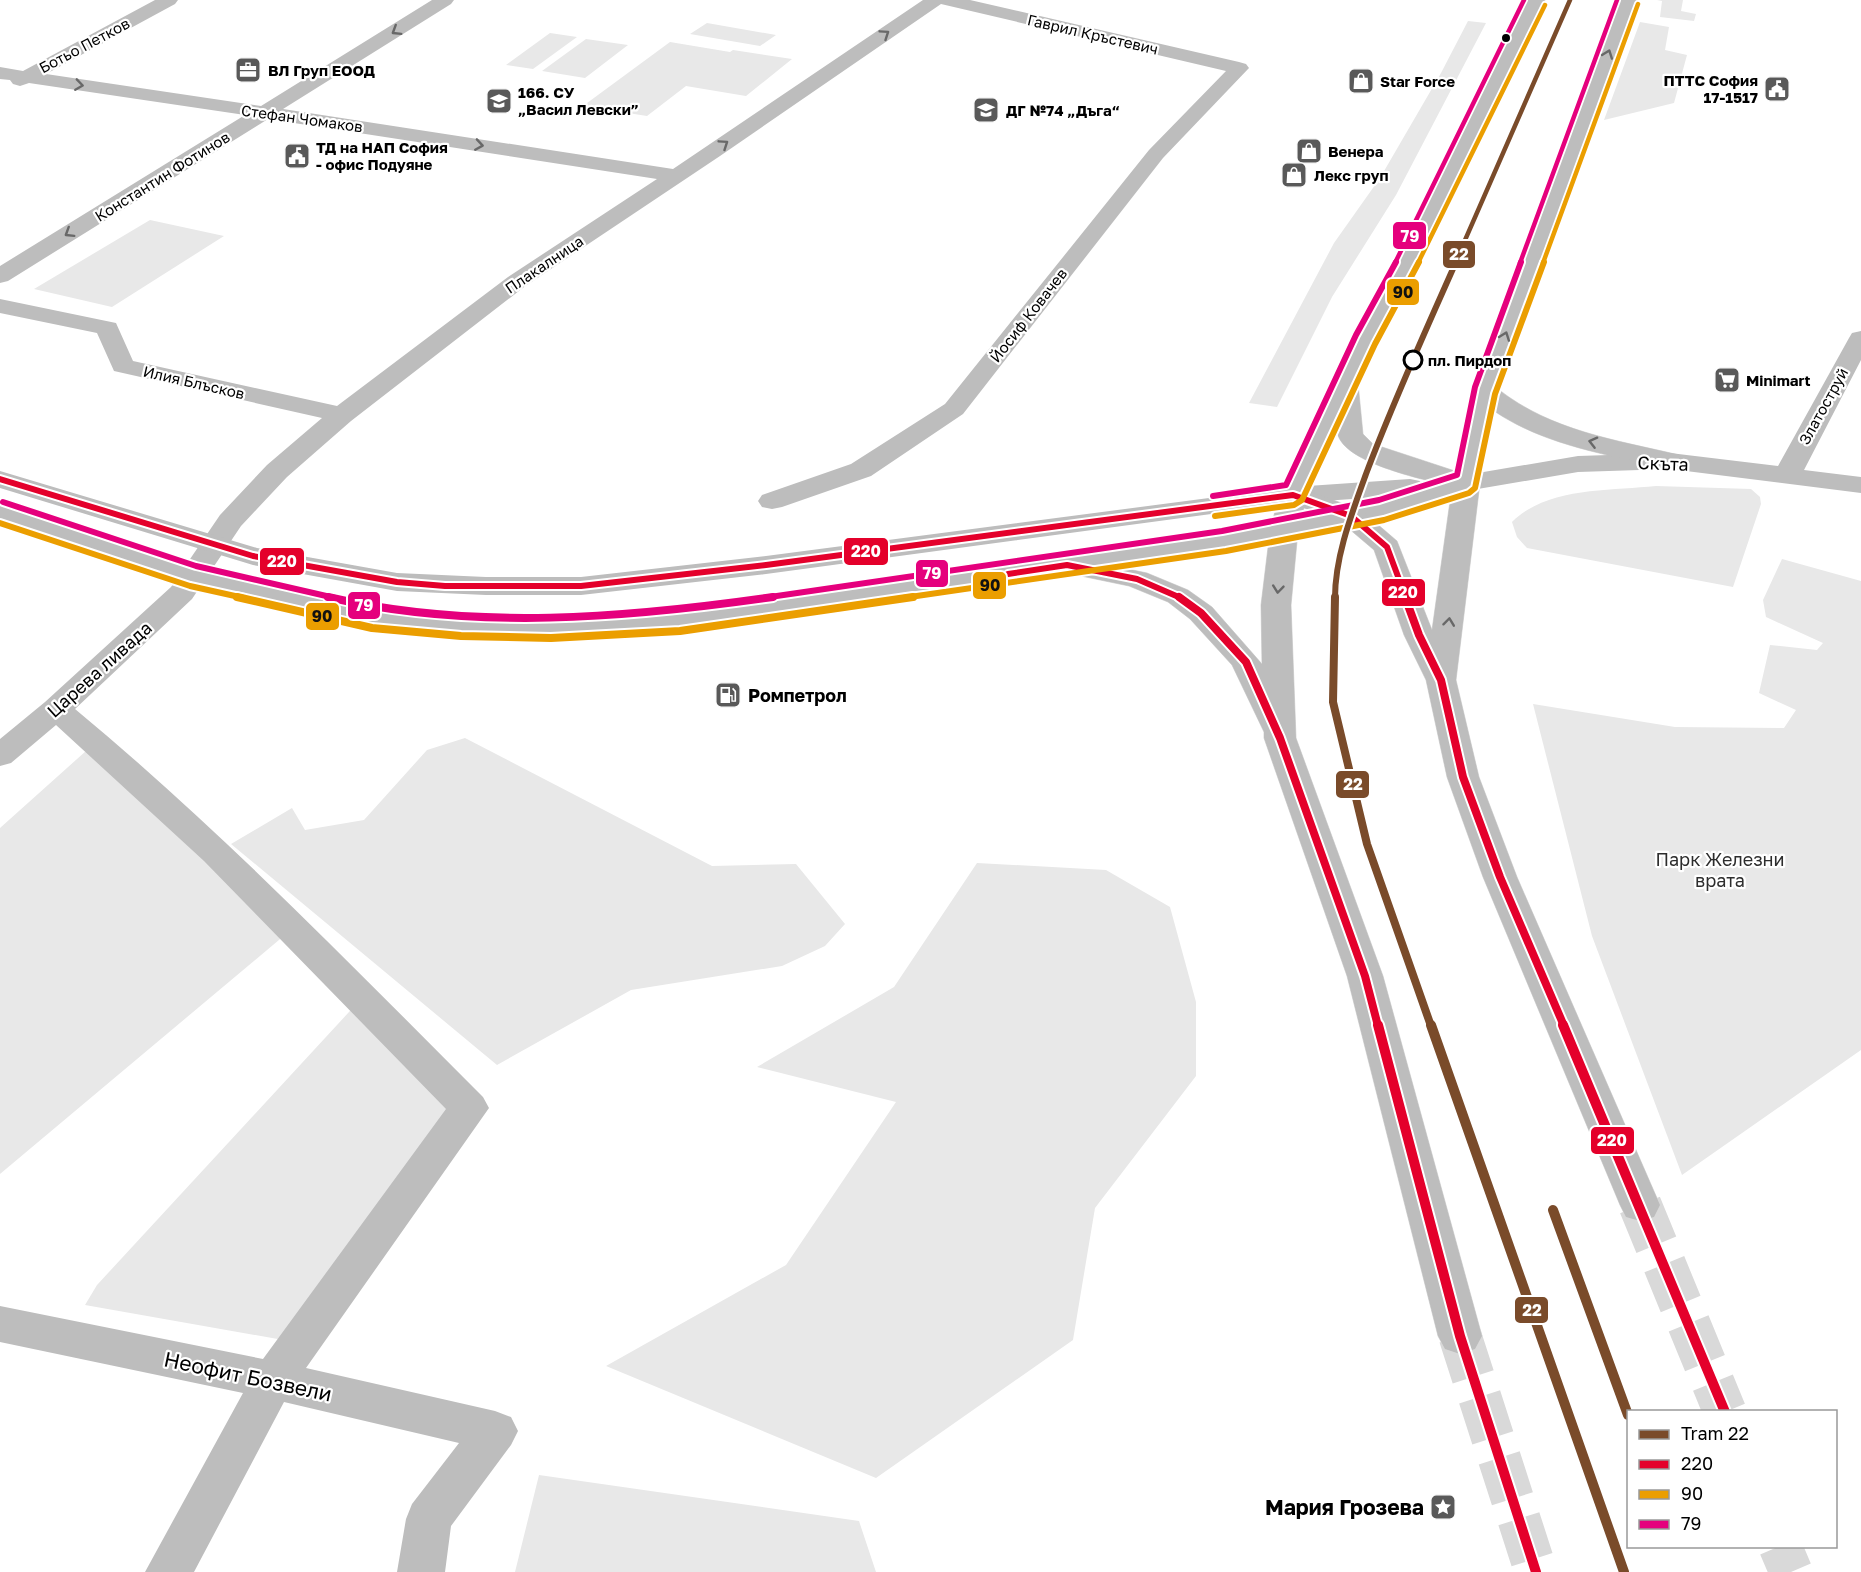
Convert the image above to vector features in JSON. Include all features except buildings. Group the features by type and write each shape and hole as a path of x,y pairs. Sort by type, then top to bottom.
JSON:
{"street":[{"name":"Ботьо Петков","path":"0,91 169,0"},
{"name":"Константин Фотинов","path":"0,276 446,0"},
{"name":"Плакалница","path":"193,576 230,521 277,471 342,415 516,282 935,0"},
{"name":"Гаврил Кръстевич","path":"947,0 1239,68"},
{"path":"1280,738 1276,605 1284,531 1293,495 1366,339 1425,228 1536,0"},
{"path":"1441,680 1466,483 1485,391 1628,0"},
{"name":"Йосиф Ковачев","path":"772,501 861,470 954,409 1156,154 1239,68"},
{"name":"Стефан Чомаков","path":"0,73 675,176"},
{"name":"Илия Блъсков","path":"0,306 107,328 123,366 342,415"},
{"name":"Златоструй","path":"1788,475 1800,448 1861,338"},
{"path":"1346,381 1350,436 1364,450 1380,458 1466,483"},
{"path":"1485,391 1500,405 1528,422 1569,436 1670,461"},
{"name":"Скъта","path":"1466,483 1578,464 1670,461 1861,485"},
{"path":"0,479 213,546 286,563 397,582 446,586 581,586 777,564 1293,495 1466,483"},
{"path":"0,512 193,576 374,618 462,626 550,628 678,621 1284,531 1382,510 1466,483"},
{"path":"1293,495 1351,516 1387,547 1419,635 1441,680 1463,777 1500,877 1640,1205"},
{"path":"1067,565 1137,579 1178,596 1201,613 1246,662 1280,738 1365,975 1460,1335"},
{"name":"Царева ливада","path":"0,756 56,709 182,593 193,576"},
{"path":"56,709 211,846 469,1108 273,1380 169,1572"},
{"name":"Неофит Бозвели","path":"0,1324 273,1380 495,1431 429,1519 421,1572"}],"green space":[{"path":"1657,0 1683,0 1681,11 1696,14 1694,21 1660,17 1662,1"},
{"path":"1468,21 1486,23 1396,195 1332,297 1277,407 1249,403 1334,243 1380,178 1441,73"},
{"path":"1640,22 1669,27 1665,50 1687,55 1674,103 1604,120"},
{"path":"707,23 776,35 760,46 690,34"},
{"path":"550,33 577,37 533,69 506,65"},
{"path":"586,39 628,45 585,78 542,71"},
{"path":"670,42 792,59 746,96 686,86 647,116 583,106"},
{"path":"150,220 224,236 112,307 34,289"},
{"path":"1656,486 1751,489 1760,497 1761,504 1733,587 1527,548 1517,537 1512,522 1543,502 1561,497 1599,490"},
{"name":"Парк Железни врата","path":"1782,559 1861,581 1861,1050 1682,1175 1592,936 1533,704 1675,727 1784,728 1796,710 1759,693 1770,645 1817,650 1823,643 1766,617 1763,600"},
{"path":"465,738 712,866 796,864 845,924 825,946 782,966 631,990 497,1065 231,844 292,808 305,830 364,820 427,750"},
{"path":"96,742 292,929 0,1174 0,828"},
{"path":"977,863 1106,870 1170,907 1196,1002 1196,1076 1095,1208 1073,1340 876,1478 606,1366 786,1265 896,1102 757,1067 894,987"},
{"path":"361,999 469,1108 300,1343 85,1305 97,1285"},
{"path":"539,1475 859,1521 876,1572 515,1572"}],"tunnel":[{"path":"1640,1205 1724,1410"},
{"path":"1460,1336 1536,1572"},
{"path":"1781,1548 1791,1572"}],"tram line":[{"name":"22","path":"1570,0 1383,429 1351,516 1335,580 1333,702 1367,844 1624,1572"},
{"name":"22","path":"1553,1210 1627,1412"}],"transit line":[{"name":"79","path":"1213,496 1286,485 1356,335 1416,224 1524,0"},
{"name":"79","path":"3,502 196,566 376,608 463,616 550,617 677,611 1222,531 1379,500 1457,475 1475,387 1617,0"},
{"name":"90","path":"0,523 190,586 372,628 461,636 551,638 680,631 1226,551 1384,520 1469,493 1475,488 1495,394 1638,4"},
{"name":"90","path":"1215,516 1294,505 1302,500 1375,344 1434,234 1545,5"},
{"name":"220","path":"0,479 253,556 397,582 445,586 581,586 766,565 1293,495 1351,516 1387,547 1419,635 1441,680 1463,777 1500,877 1640,1205 1724,1410"},
{"name":"220","path":"1008,574 1067,565 1137,579 1178,596 1201,613 1246,662 1280,738 1365,976 1460,1336 1536,1572"}],"place":[{"name":"ВЛ Груп ЕООД","path":"248,70"},
{"name":"Star Force","path":"1361,81"},
{"name":"ПТТС София 17-1517","path":"1777,89"},
{"name":"166. СУ „Васил Левски”","path":"499,101"},
{"name":"ДГ №74 „Дъга“","path":"986,110"},
{"name":"Венера","path":"1309,151"},
{"name":"ТД на НАП София - офис Подуяне","path":"297,156"},
{"name":"Лекс груп","path":"1294,175"},
{"name":"пл. Пирдоп","path":"1413,360"},
{"name":"Minimart","path":"1727,380"},
{"name":"Ромпетрол","path":"728,695"},
{"name":"Мария Грозева","path":"1443,1507"}]}
